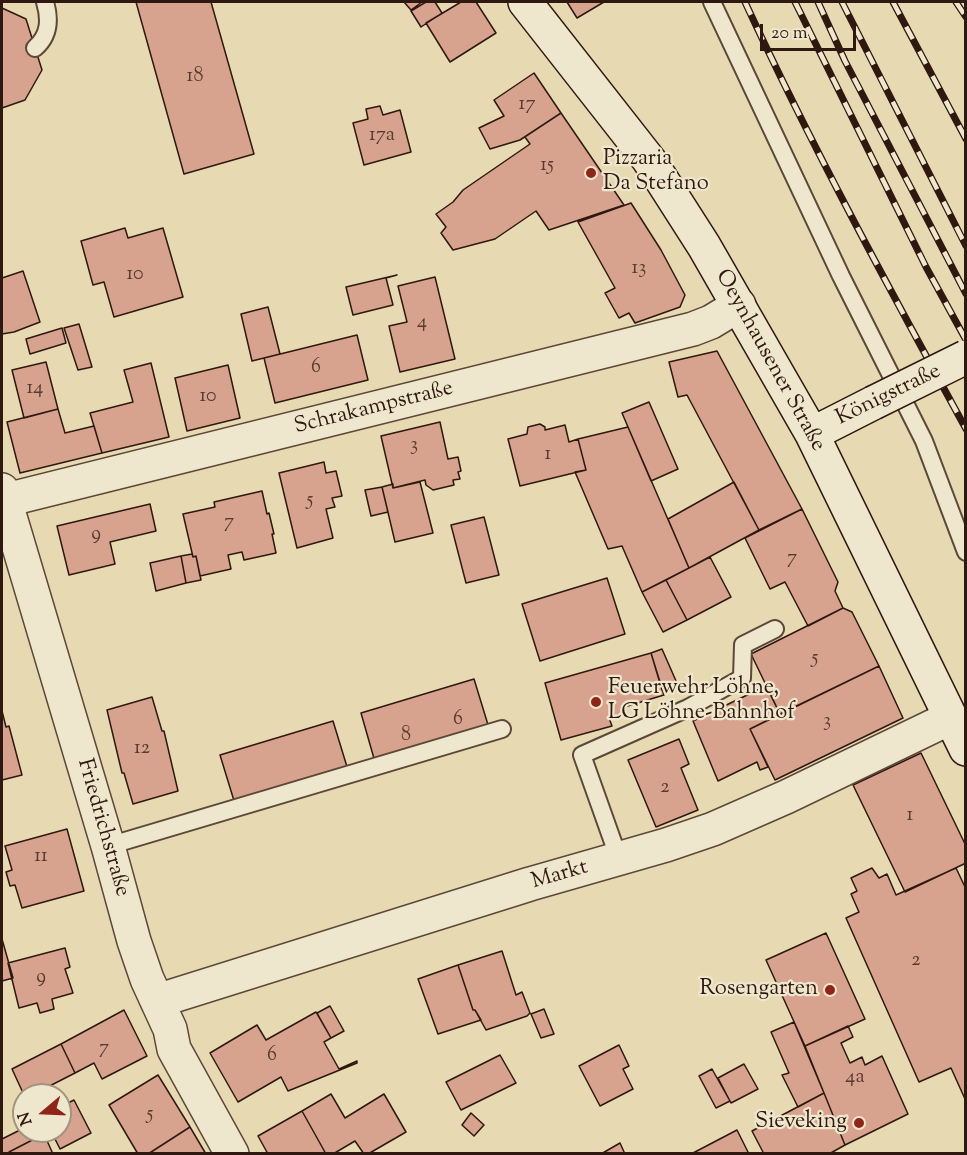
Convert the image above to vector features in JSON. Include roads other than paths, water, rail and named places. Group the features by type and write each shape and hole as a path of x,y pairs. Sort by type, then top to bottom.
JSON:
{"street":[{"name":"Oeynhausener Straße","path":"525,2 650,160 739,305 812,434 966,749"},
{"name":"Schrakampstraße","path":"2,498 693,329 711,322 739,305"},
{"name":"Königstraße","path":"812,434 966,357"},
{"name":"Friedrichstraße","path":"2,498 108,846 134,941 157,1002 170,1029 174,1049 232,1154"},
{"name":"Markt","path":"157,1002 530,884 666,846 713,829 786,797 950,718"}],"lane":[{"path":"35,48 45,38 48,29 49,14 45,2"},
{"path":"712,2 836,266 924,441 966,552"},
{"path":"619,859 582,755 661,721 742,678 743,645 775,629"},
{"path":"108,846 502,729"}],"railway":[{"path":"745,2 824,164 966,429"},
{"path":"795,2 926,267 966,340"},
{"path":"818,2 845,61 966,294"},
{"path":"842,2 966,246"},
{"path":"893,2 966,139"},
{"path":"956,2 966,17"}],"place":[{"name":"Pizzaria Da Stefano","path":"591,173"},
{"name":"Feuerwehr Löhne, LG Löhne-Bahnhof","path":"596,702"},
{"name":"Rosengarten","path":"830,990"},
{"name":"Sieveking","path":"859,1123"}]}
